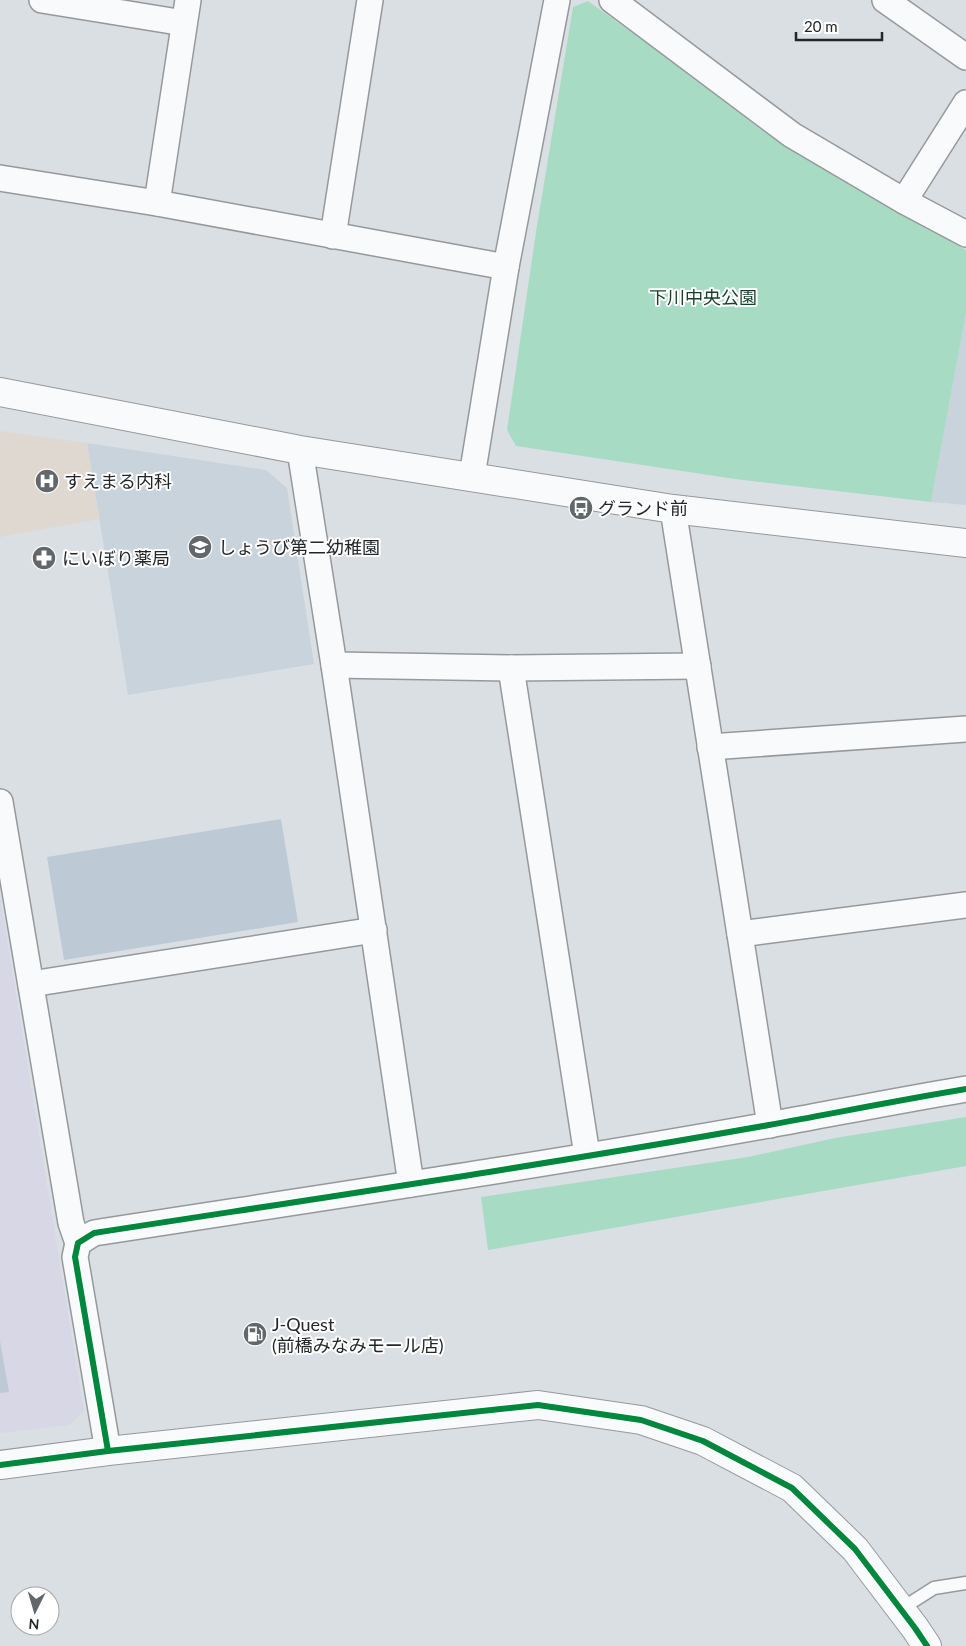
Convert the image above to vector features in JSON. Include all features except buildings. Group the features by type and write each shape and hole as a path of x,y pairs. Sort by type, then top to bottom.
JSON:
{"street":[{"path":"42,0 186,12 157,203"},
{"path":"333,236 370,0"},
{"path":"472,476 506,267 557,0"},
{"path":"612,0 792,135 904,201 966,234"},
{"path":"885,0 966,57"},
{"path":"904,201 966,103"},
{"path":"0,178 157,203 506,267"},
{"path":"0,392 300,450 673,509 966,543"},
{"path":"300,450 411,1184"},
{"path":"673,509 770,1125"},
{"path":"334,665 511,668 698,666"},
{"path":"511,668 588,1155"},
{"path":"710,747 966,729"},
{"path":"0,802 71,1223 78,1243 75,1257 108,1451"},
{"path":"740,934 966,905"},
{"path":"31,984 374,930"},
{"path":"78,1243 94,1233 411,1184 770,1125 966,1089"},
{"path":"0,1465 108,1451 538,1405 642,1420 703,1441 792,1488 855,1550 927,1646"}],"lane":[{"path":"901,1609 934,1588 966,1583"}],"shaded area":[{"path":"966,313 966,505 931,502"},
{"name":"すえまる内科","path":"0,431 87,443 99,519 0,537"},
{"name":"しょうび第二幼稚園","path":"87,443 266,470 287,488 314,664 128,695"},
{"path":"0,896 84,1411 69,1425 0,1433"}],"green space":[{"name":"下川中央公園","path":"588,1 800,153 966,250 966,313 931,502 735,479 516,446 507,430 536,232 573,7"},
{"path":"966,1117 966,1166 488,1250 481,1197 748,1157 835,1138"}],"cycle path":[{"path":"108,1451 75,1257 78,1243 94,1233 601,1154 966,1089"},
{"path":"0,1465 108,1451 538,1405 641,1420 703,1441 792,1488 855,1549 927,1646"}],"place":[{"name":"すえまる内科","path":"47,481"},
{"name":"グランド前","path":"581,508"},
{"name":"しょうび第二幼稚園","path":"200,547"},
{"name":"にいぼり薬局","path":"44,558"},
{"name":"J-Quest (前橋みなみモール店)","path":"255,1334"}]}
